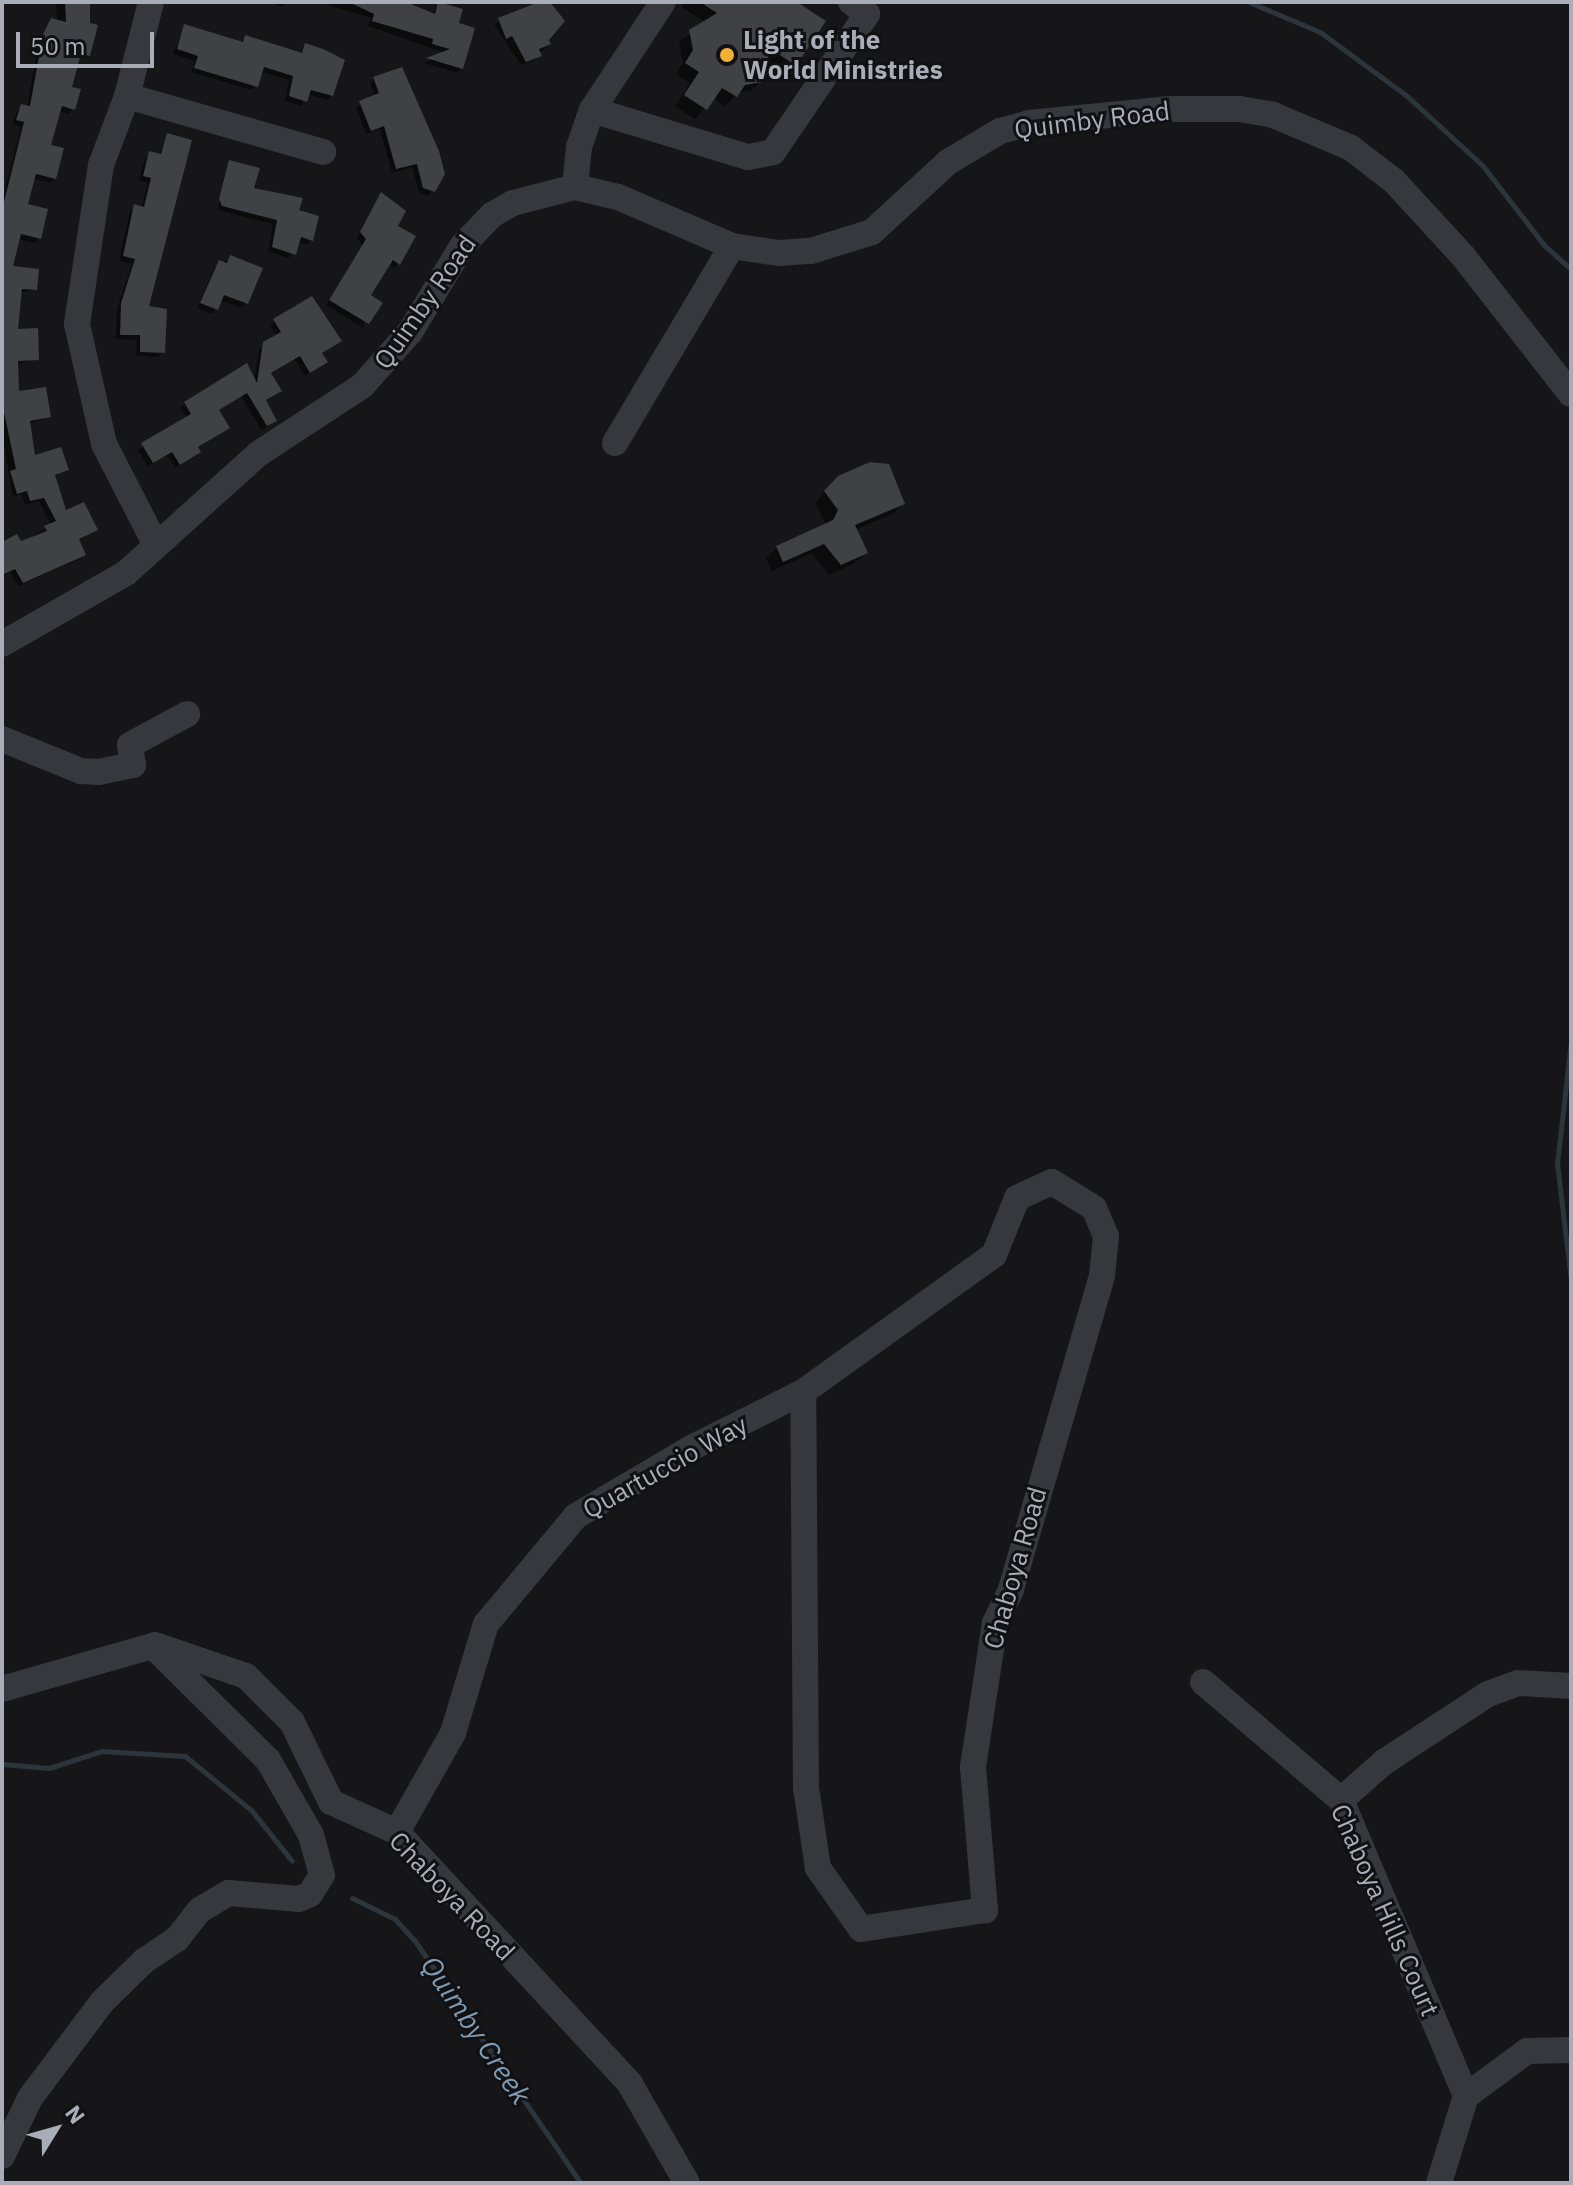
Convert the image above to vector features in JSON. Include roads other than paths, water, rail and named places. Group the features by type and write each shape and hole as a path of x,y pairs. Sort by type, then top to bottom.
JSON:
{"street":[{"path":"151,2 127,96 101,165 77,324 104,444 156,545"},
{"path":"575,187 579,147 592,110 663,2"},
{"path":"592,110 748,157 773,152 867,14 851,2"},
{"path":"127,96 323,152"},
{"name":"Quimby Road","path":"2,644 126,573 258,454 362,386 386,364 463,245 492,215 513,203 575,187 618,197 732,246 779,253 845,244 893,218 948,162 976,142 1029,123 1170,109 1240,109 1312,128 1394,181 1463,256 1571,394"},
{"path":"615,443 732,246"},
{"path":"2,739 81,771 133,765 130,745 187,714"},
{"name":"Chaboya Road","path":"803,1392 806,1788 818,1868 861,1929 985,1910 973,1767 995,1623 1011,1590 1102,1276 1106,1236 1094,1208 1052,1182 1017,1198 994,1255 900,1319"},
{"name":"Quartuccio Way","path":"397,1832 453,1733 486,1624 576,1516 693,1447 803,1392 900,1319"},
{"path":"2,1689 155,1645 268,1760 311,1835 322,1875 310,1894 299,1899 228,1893 200,1910 177,1939 144,1961 102,2002 30,2098 2,2156"},
{"name":"Chaboya Road","path":"155,1645 246,1676 292,1722 331,1802 397,1832 630,2084 687,2183"},
{"name":"Chaboya Hills Court","path":"1203,1682 1341,1800 1466,2096"},
{"path":"1341,1800 1384,1762 1488,1694 1518,1683 1571,1686"},
{"path":"1439,2183 1466,2096 1527,2051 1571,2050"}],"waterway":[{"path":"1249,2 1320,32 1407,96 1483,166 1544,245 1571,269"},
{"path":"1571,1041 1557,1163 1571,1281"},
{"name":"Quimby Creek","path":"2,1764 49,1768 102,1751 185,1756 251,1810 292,1861"},
{"name":"Quimby Creek","path":"352,1898 395,1919 415,1941 581,2183"}],"place":[{"name":"Light of the World Ministries","path":"727,55"}]}
